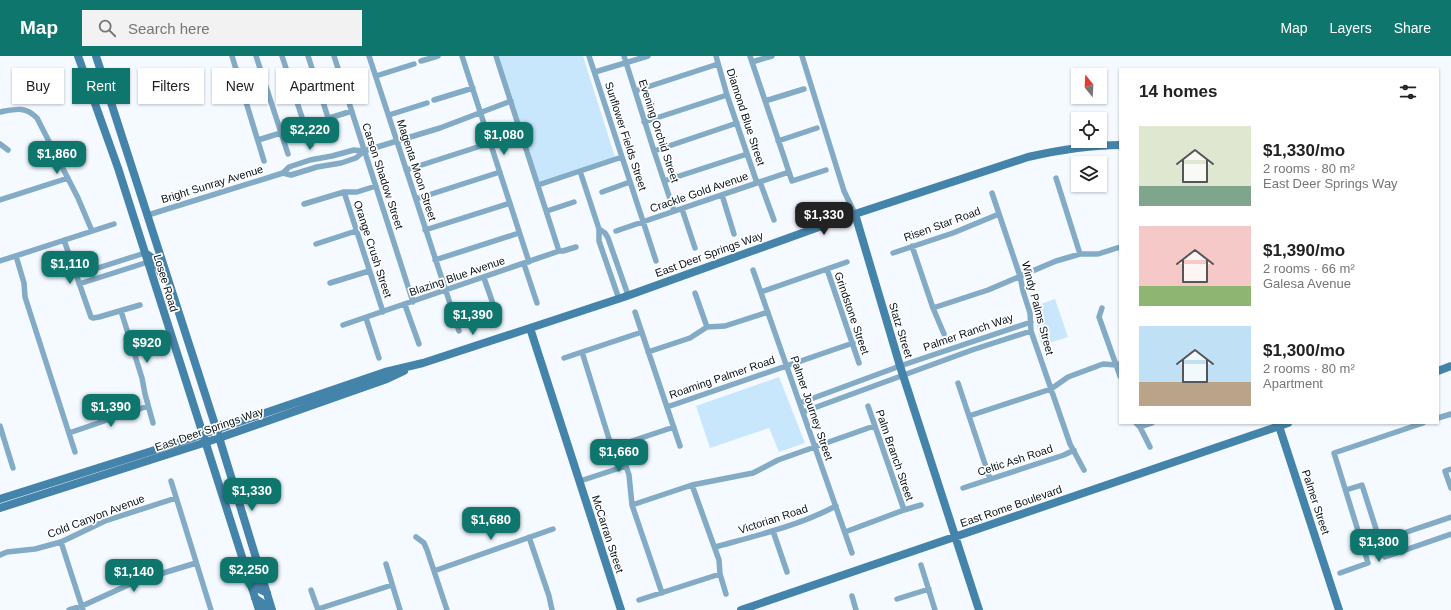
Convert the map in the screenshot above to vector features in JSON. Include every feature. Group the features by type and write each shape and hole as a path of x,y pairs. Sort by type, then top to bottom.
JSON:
{"street":[{"name":"Losee Road","path":"78,56 108,139 244,568 259,610"},
{"name":"Losee Road","path":"96,56 219,438 272,610"},
{"path":"232,56 264,161"},
{"path":"256,56 288,154"},
{"path":"282,56 311,145"},
{"path":"308,56 335,140"},
{"name":"Carson Shadow Street","path":"334,56 413,302"},
{"name":"Magenta Moon Street","path":"369,56 459,331"},
{"path":"421,61 438,56"},
{"path":"462,56 510,203 537,303"},
{"path":"496,56 559,251"},
{"name":"Sunflower Fields Street","path":"589,56 656,261"},
{"name":"Evening Orchid Street","path":"624,56 644,122 674,211"},
{"path":"595,72 648,56"},
{"name":"Diamond Blue Street","path":"716,56 727,95 747,154 774,220"},
{"path":"750,56 792,181 826,170"},
{"path":"752,62 772,56"},
{"name":"Statz Street","path":"802,56 844,190 854,214 900,366 979,610"},
{"path":"376,76 414,64"},
{"path":"635,92 718,64"},
{"path":"434,100 472,88"},
{"path":"765,102 804,89"},
{"path":"644,122 727,95"},
{"path":"364,151 440,128 511,101"},
{"path":"389,115 427,103"},
{"path":"0,112 24,109 31,112 37,118 68,178 92,231"},
{"path":"258,140 352,111"},
{"path":"654,151 737,123"},
{"path":"778,141 817,128"},
{"path":"406,170 490,143"},
{"path":"0,144 8,150"},
{"name":"East Deer Springs Way","path":"0,499 202,434 385,372 423,363 628,296 854,214 1028,157 1057,150 1084,146 1119,145"},
{"name":"Bright Sunray Avenue","path":"148,215 283,173 289,167 310,160 354,150 364,151"},
{"name":"Bright Sunray Avenue","path":"283,173 291,176 317,167 341,163 356,158 364,151"},
{"path":"664,181 747,154"},
{"path":"538,184 622,157"},
{"path":"580,171 599,229 599,241 619,298"},
{"path":"416,199 500,172"},
{"name":"Crackle Gold Avenue","path":"616,231 789,172"},
{"path":"0,200 68,178"},
{"path":"1056,178 1080,254"},
{"path":"602,192 630,182"},
{"path":"304,204 344,192 357,192 376,186"},
{"name":"Orange Crush Street","path":"344,192 383,312"},
{"name":"Windy Palms Street","path":"992,193 1020,276 1022,291 1030,313 1031,331 1074,450 1084,470"},
{"path":"722,195 734,234"},
{"path":"546,211 574,202"},
{"path":"425,230 510,203"},
{"path":"682,209 695,248"},
{"name":"Risen Star Road","path":"893,253 999,214"},
{"path":"0,261 114,224"},
{"path":"599,229 605,233 608,238 628,296"},
{"path":"316,244 356,231"},
{"path":"435,260 519,233"},
{"path":"64,240 89,314 93,318 140,305"},
{"path":"912,246 933,308 944,334"},
{"name":"Blazing Blue Avenue","path":"343,325 484,278 559,251 576,247"},
{"path":"933,308 988,290 1056,261 1080,254 1098,254 1119,247"},
{"path":"76,275 145,253 154,259 174,297"},
{"path":"16,256 24,283 25,297 75,452"},
{"path":"79,284 148,262"},
{"path":"761,292 847,262"},
{"name":"Grindstone Street","path":"827,269 859,363"},
{"name":"Palmer Journey Street","path":"754,270 852,553"},
{"path":"330,283 369,271"},
{"path":"484,278 498,318"},
{"path":"695,293 708,327"},
{"path":"405,305 419,344"},
{"path":"969,416 1051,389 1068,377 1103,364 1118,364 1099,317 1102,308"},
{"path":"121,311 154,422"},
{"path":"635,312 680,446"},
{"path":"648,352 690,338 708,327 725,326 768,312"},
{"path":"366,318 379,358"},
{"name":"Palmer Ranch Way","path":"800,404 900,366 1031,322"},
{"name":"McCarran Street","path":"530,328 621,610"},
{"name":"Palmer Ranch Way","path":"803,412 903,375 1031,331"},
{"path":"564,358 642,332"},
{"name":"Roaming Palmer Road","path":"667,406 853,343"},
{"path":"582,352 610,442 626,466 632,492 632,505 662,593"},
{"name":"East Deer Springs Way","path":"0,508 219,438 387,379 423,363"},
{"path":"1439,371 1451,366"},
{"path":"958,383 990,479"},
{"path":"69,433 148,406"},
{"name":"Palm Branch Street","path":"868,406 904,510"},
{"path":"1439,418 1451,414"},
{"path":"1398,424 1401,430"},
{"path":"1138,425 1150,447"},
{"name":"East Rome Boulevard","path":"741,610 1279,425"},
{"name":"Palmer Street","path":"1279,425 1339,610"},
{"path":"1340,573 1368,563 1334,453 1401,430 1407,425"},
{"path":"632,505 692,485 752,472 778,460 874,426"},
{"path":"614,447 674,427"},
{"path":"1,429 13,468"},
{"name":"Celtic Ash Road","path":"963,488 1064,455 1074,450"},
{"path":"580,481 626,466"},
{"path":"1451,469 1445,471 1451,488"},
{"path":"171,481 211,610"},
{"path":"692,485 720,565 720,574 726,594"},
{"path":"1346,490 1362,485 1385,557 1451,534"},
{"name":"Cold Canyon Avenue","path":"0,555 8,552 35,549 61,542 105,521 176,498"},
{"path":"845,532 921,505"},
{"name":"Victorian Road","path":"714,547 773,531 819,515 836,506"},
{"path":"1380,541 1451,517"},
{"path":"434,571 553,529"},
{"path":"773,531 787,572"},
{"path":"416,537 424,543 427,550 447,610"},
{"path":"529,537 549,596 552,610"},
{"path":"61,542 82,608"},
{"path":"68,610 82,608 138,581 196,563"},
{"path":"386,564 400,610"},
{"path":"921,565 936,610"},
{"path":"244,568 255,577 259,589 267,593"},
{"path":"639,600 720,574"},
{"path":"310,590 318,610 392,585"},
{"path":"898,599 929,589"},
{"path":"852,596 856,610"},
{"path":"255,598 262,603 265,610"}],"shaded area":[{"path":"499,56 583,56 615,157 539,182"},
{"path":"1055,299 1068,337 1042,345 1038,331 1035,306"},
{"path":"779,377 805,443 779,452 769,428 710,448 696,406"}]}
